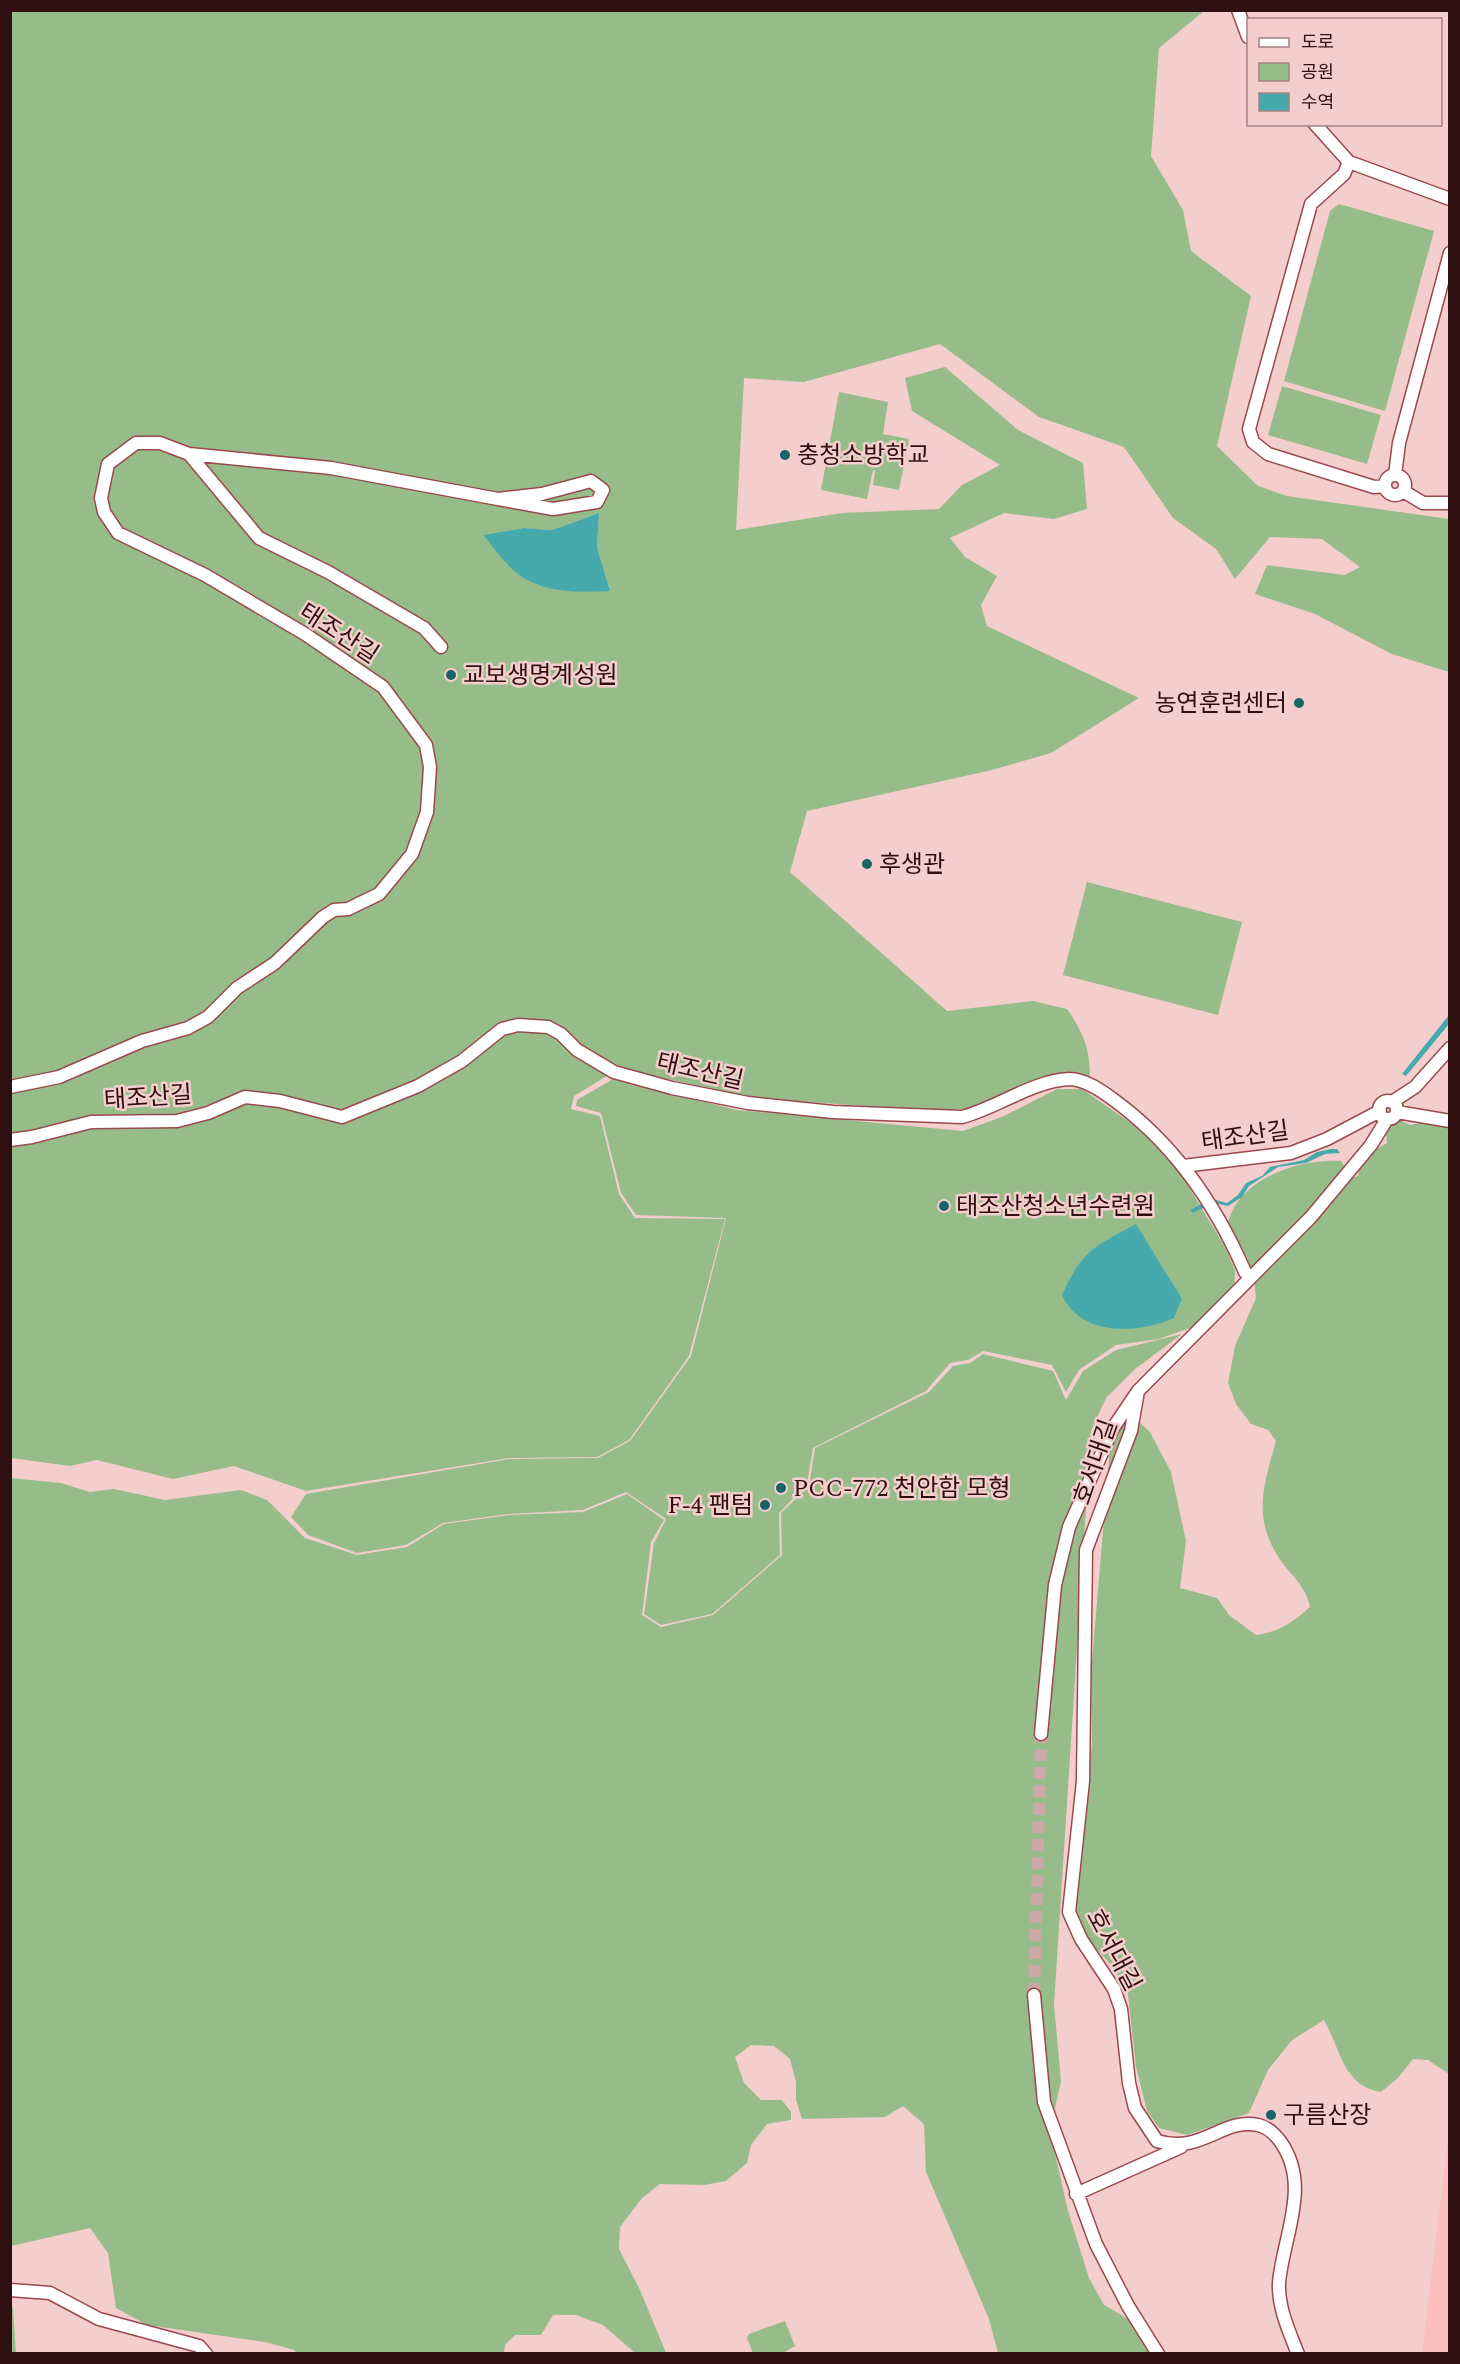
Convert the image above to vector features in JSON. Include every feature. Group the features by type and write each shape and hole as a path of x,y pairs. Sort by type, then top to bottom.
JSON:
{"street":[{"path":"1238,10 1247,33"},
{"path":"1318,126 1349,162 1449,199"},
{"path":"1349,162 1344,174 1311,204 1249,429 1253,442 1268,454 1374,487 1385,486"},
{"path":"1395,475 1399,443 1449,253"},
{"name":"태조산길","path":"10,1087 59,1077 142,1041 188,1028 208,1017 237,988 275,963 323,917 334,910 348,909 379,894 393,880 412,854 427,812 430,766 426,745 383,687 305,634 205,575 118,533 104,512 103,478 108,464 136,443 160,443 189,454 259,538 328,572 424,628 441,647"},
{"path":"189,454 331,468 498,499 552,509 597,501 603,490 591,481 542,494 498,499"},
{"path":"1385,486 1388,478 1395,475"},
{"path":"1395,475 1404,481 1402,491"},
{"path":"1385,486 1394,495 1402,491"},
{"path":"1402,491 1423,503 1449,503"},
{"name":"태조산길","path":"10,1140 32,1137 91,1122 177,1121 208,1113 245,1097 280,1101 342,1117 418,1086 462,1061 502,1029 534,1024 548,1027 561,1034 577,1050 614,1072 672,1088 748,1103 834,1112 962,1117 982,1112 1054,1081 1071,1079 1085,1083 1108,1095 1131,1112 1156,1134 1183,1166 1291,1153 1327,1139 1389,1111 1415,1087 1449,1048"},
{"path":"1041,1734 1055,1585 1069,1527 1113,1428 1138,1391 1311,1218 1371,1145 1389,1111 1449,1121"},
{"path":"1183,1166 1235,1248 1245,1272"},
{"name":"호서대길","path":"1138,1391 1131,1431 1086,1550 1083,1781 1070,1912 1081,1939 1110,1980 1121,2009 1129,2083 1135,2108 1157,2141 1182,2146"},
{"path":"1034,1995 1044,2102 1096,2244 1128,2306 1158,2354"},
{"path":"1076,2194 1182,2146 1233,2127 1257,2124 1275,2134 1291,2161 1295,2201 1279,2283 1280,2297 1298,2354"},
{"path":"10,2290 50,2293 99,2319 199,2346 206,2354"}],"shaded area":[{"path":"1449,2132 1449,2353 1422,2353"}],"green space":[{"path":"11,11 1204,11 1159,48 1151,156 1183,210 1191,251 1251,296 1217,446 1258,486 1287,496 1449,519 1449,672 1392,654 1315,614 1255,594 1267,565 1345,575 1360,567 1322,539 1270,537 1235,579 1216,549 1173,518 1124,447 1039,417 940,344 804,382 744,378 736,530 842,513 939,509 962,485 1000,465 912,411 905,378 945,367 1018,430 1083,463 1087,509 1054,519 1004,513 950,538 965,557 997,576 981,605 987,626 1139,698 1051,753 992,770 807,811 790,872 947,1011 1033,1001 1067,1009 1085,1041 1090,1076 1078,1074 1051,1077 969,1109 909,1109 751,1098 620,1068 574,1096 571,1109 600,1116 619,1194 635,1218 725,1219 689,1356 629,1440 597,1457 509,1458 306,1491 234,1466 173,1479 97,1460 70,1466 11,1458","holes":["599,513 597,547 610,591 483,536 524,528 552,530"]},
{"path":"1339,204 1434,231 1385,411 1284,381 1330,211"},
{"path":"1282,386 1381,415 1367,464 1268,435"},
{"path":"839,392 888,402 883,434 909,439 899,490 873,485 875,470 873,470 867,499 821,490"},
{"path":"1087,882 1242,922 1218,1015 1063,975"},
{"path":"613,1079 737,1110 963,1131 1004,1116 1057,1089 1082,1089 1158,1142 1180,1172 1225,1247 1235,1270 1234,1294 1223,1316 1159,1339 1116,1345 1079,1370 1066,1392 1052,1365 983,1351 968,1360 950,1363 926,1391 813,1448 807,1484 779,1513 780,1555 712,1614 661,1625 644,1614 654,1543 666,1519 626,1492 583,1510 508,1514 443,1523 406,1545 357,1553 308,1535 291,1517 306,1494 510,1459 598,1458 630,1441 691,1356 726,1218 636,1215 621,1193 601,1113 576,1106 577,1100"},
{"path":"1449,1117 1449,2074 1428,2060 1413,2059 1398,2078 1381,2092 1368,2088 1358,2082 1345,2065 1324,2020 1292,2040 1268,2070 1249,2113 1187,2135 1159,2128 1147,2111 1136,2067 1128,1995 1112,1966 1089,1940 1075,1910 1092,1744 1091,1673 1111,1435 1120,1418 1137,1420 1150,1432 1171,1472 1186,1541 1180,1588 1217,1598 1229,1615 1256,1635 1272,1632 1285,1626 1310,1607 1302,1588 1272,1546 1263,1517 1264,1488 1276,1441 1268,1430 1251,1424 1236,1404 1228,1383 1235,1346 1256,1298 1254,1277 1246,1255 1228,1224 1234,1208 1244,1195 1272,1174 1307,1163 1341,1161 1352,1178 1358,1176 1363,1156 1387,1143 1386,1134 1396,1118 1410,1125"},
{"path":"1182,1334 1135,1369 1106,1398 1091,1431 1054,2005 1061,2081 1050,2131 1068,2211 1089,2278 1104,2305 1130,2320 1149,2353 998,2353 989,2319 926,2172 924,2124 903,2106 885,2117 802,2119 796,2100 796,2082 790,2059 774,2046 751,2045 735,2057 744,2083 761,2100 782,2100 791,2112 791,2120 767,2124 751,2145 747,2163 726,2181 704,2185 660,2184 642,2198 620,2227 619,2249 640,2290 666,2353 635,2353 603,2325 576,2315 553,2315 541,2335 515,2335 505,2345 504,2353 297,2353 294,2350 265,2342 147,2325 116,2308 108,2253 90,2228 11,2246 10,1478 61,1483 90,1492 114,1489 165,1500 241,1490 267,1500 305,1538 357,1555 407,1547 444,1524 509,1515 583,1512 627,1494 664,1520 651,1542 642,1615 661,1627 713,1615 782,1555 781,1513 809,1486 815,1448 929,1392 953,1366 970,1363 983,1354 1053,1371 1066,1400 1083,1371 1116,1350"},
{"path":"10,2305 13,2308 16,2353 11,2353"},
{"path":"785,2321 795,2346 783,2353 753,2353 747,2338 749,2334"}],"water":[{"path":"599,513 597,547 610,591 558,590 532,582 511,568 483,535 524,528 552,530"},
{"path":"1449,1015 1449,1024 1406,1076 1402,1074"},
{"path":"1337,1149 1340,1153 1325,1154 1306,1163 1278,1167 1249,1186 1242,1197 1228,1206 1213,1203 1193,1213 1190,1210 1212,1199 1227,1203 1238,1195 1246,1183 1262,1176 1270,1167 1304,1160 1317,1152"},
{"path":"1136,1224 1182,1299 1174,1318 1128,1329 1096,1325 1082,1319 1071,1309 1062,1295 1069,1280 1091,1251"}],"tunnel":[{"path":"1034,1995 1041,1734"}],"place":[{"name":"충청소방학교","path":"785,455"},
{"name":"교보생명계성원","path":"451,675"},
{"name":"농연훈련센터","path":"1299,703"},
{"name":"후생관","path":"867,864"},
{"name":"태조산청소년수련원","path":"944,1206"},
{"name":"PCC-772 천안함 모형","path":"781,1488"},
{"name":"F-4 팬텀","path":"765,1505"},
{"name":"구름산장","path":"1271,2115"}]}
